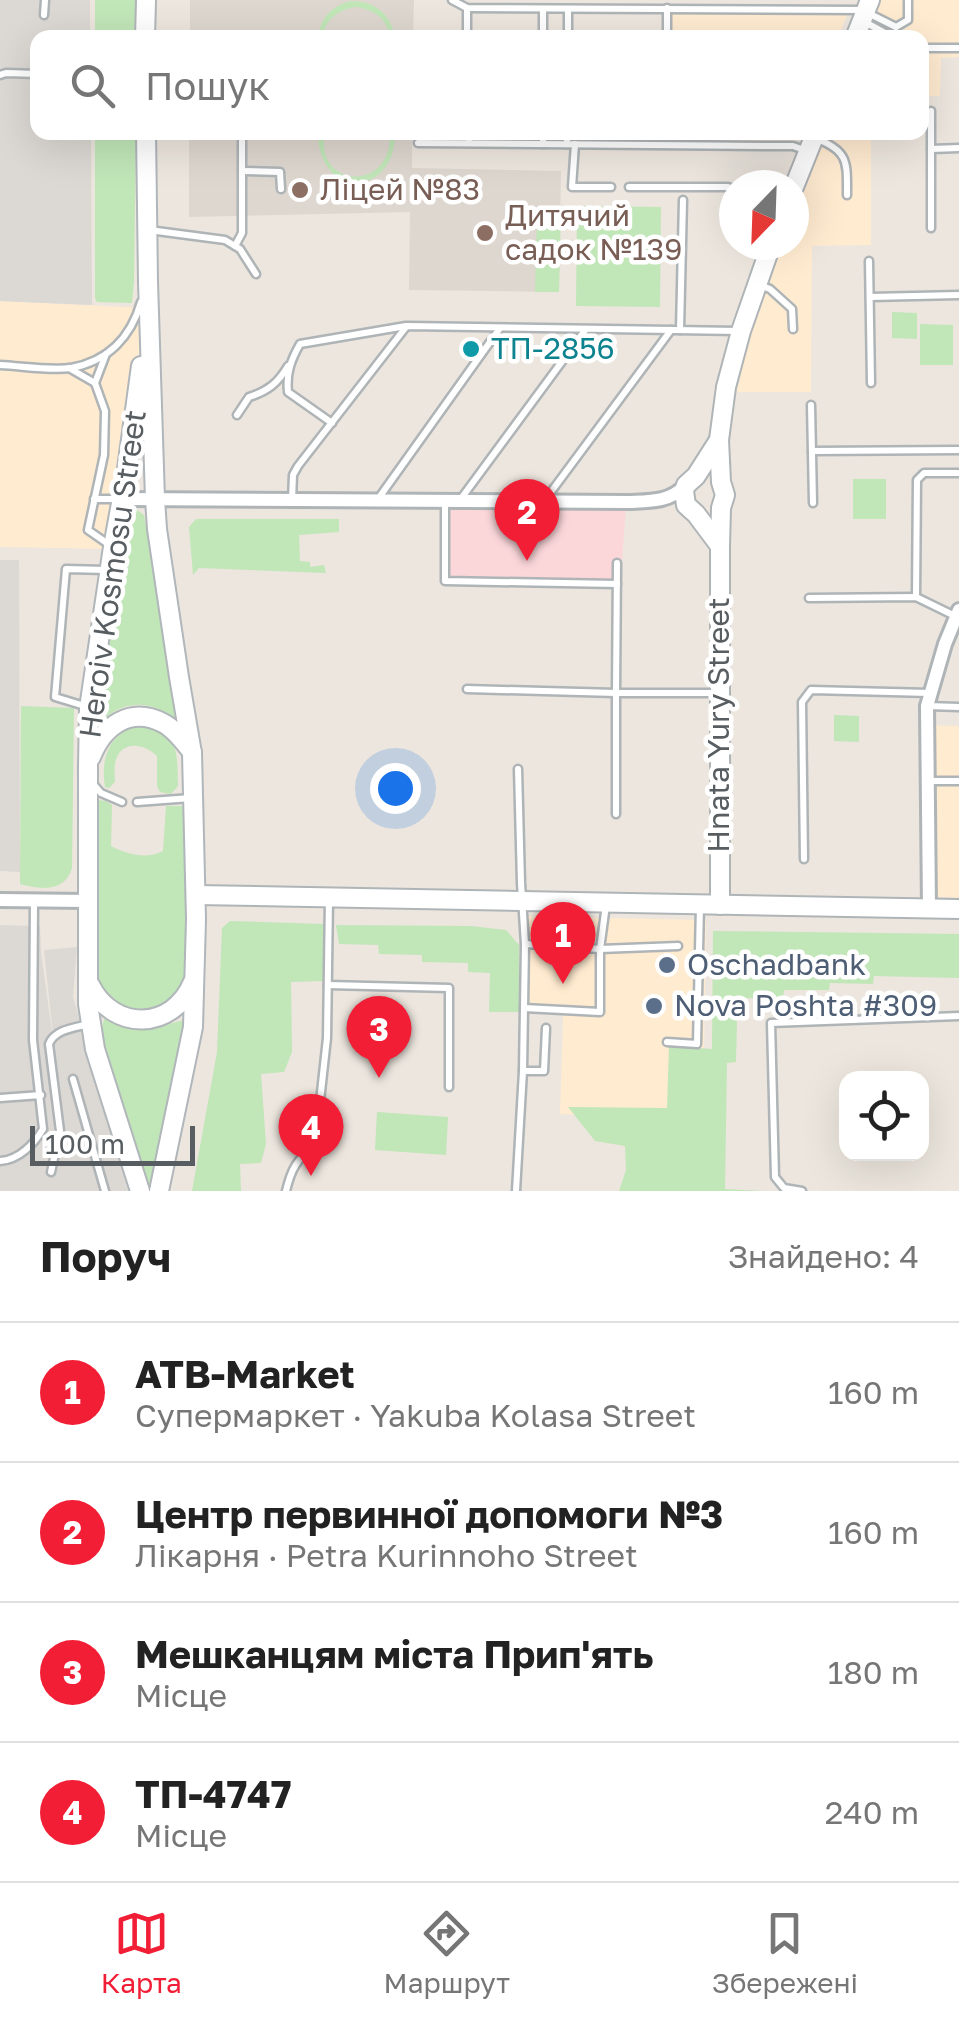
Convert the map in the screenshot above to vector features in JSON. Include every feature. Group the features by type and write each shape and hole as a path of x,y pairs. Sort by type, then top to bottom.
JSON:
{"main road":[{"path":"146,0 146,30"},
{"name":"Heroiv Kosmosu Street","path":"146,140 155,499 192,753 196,894 192,1027 159,1191"},
{"path":"801,170 812,140"},
{"path":"696,514 710,515 721,508 726,495 721,482 719,440 727,380 740,330 766,260"},
{"name":"Heroiv Kosmosu Street","path":"140,1191 90,1024 88,769 89,708 148,311"},
{"path":"719,440 691,480 684,498 720,546"},
{"path":"691,480 710,475 721,482"},
{"name":"Hnata Yury Street","path":"720,905 721,508"},
{"path":"88,769 102,734 115,723 130,718 149,718 165,724 192,753"},
{"path":"196,894 959,909"},
{"path":"87,978 97,998 114,1013 147,1020 178,1006 194,977"}],"street":[{"path":"122,499 662,500 676,495 691,480"},
{"path":"929,908 929,700 958,613"},
{"path":"0,900 88,901"}],"lane":[{"path":"44,15 45,0"},
{"path":"452,0 467,8 651,5 863,16 896,27 908,20 908,0"},
{"path":"467,8 468,30"},
{"path":"666,30 667,8"},
{"path":"543,9 543,30"},
{"path":"568,9 568,30"},
{"path":"863,16 884,30"},
{"path":"929,48 959,48"},
{"path":"0,74 30,74"},
{"path":"930,228 931,111"},
{"path":"234,246 242,233 242,140"},
{"path":"570,140 572,186 611,187"},
{"path":"665,140 665,145"},
{"path":"418,143 793,146 812,140 843,154 847,163 847,195"},
{"path":"931,149 959,148"},
{"path":"242,171 280,172 281,189"},
{"path":"629,187 719,187"},
{"path":"545,501 676,330 683,200"},
{"path":"148,230 225,240 240,249 256,274"},
{"path":"869,261 871,383"},
{"path":"0,365 69,368 106,353 132,327 148,282"},
{"path":"756,284 770,288 792,309 793,329"},
{"path":"870,296 959,295"},
{"path":"236,415 249,397 264,393 278,382 300,344 406,326 740,330"},
{"path":"292,500 293,476 406,326"},
{"path":"377,500 500,328"},
{"path":"586,328 452,501 445,581 617,584"},
{"path":"95,383 106,353"},
{"path":"291,361 288,392 332,423"},
{"path":"69,368 95,383 106,411 104,455 88,530 113,547"},
{"path":"811,405 813,503"},
{"path":"812,450 959,450"},
{"path":"916,597 917,480 924,472 959,473"},
{"path":"94,499 122,499"},
{"path":"616,814 617,563"},
{"path":"89,708 55,696 66,570 110,570"},
{"path":"809,598 916,597 958,613"},
{"path":"468,689 719,693"},
{"path":"804,859 802,702 811,690 929,700 959,707"},
{"path":"88,769 101,793 122,802"},
{"path":"516,1191 525,944 518,770"},
{"path":"927,781 959,782"},
{"path":"137,802 194,798"},
{"path":"286,1191 295,1165 315,1146 326,1051 330,897"},
{"path":"0,1161 20,1155 40,1135 44,1122 33,1040 34,900"},
{"path":"524,1008 600,1012 600,950 606,902"},
{"path":"667,1042 697,1044 700,904"},
{"path":"525,944 600,950 678,946"},
{"path":"328,984 449,988 450,1086"},
{"path":"802,1191 784,1188 775,1177 771,1023 959,1016"},
{"path":"51,1172 60,1131 49,1044 59,1032 90,1024"},
{"path":"523,1071 544,1071 546,1028"},
{"path":"72,1079 105,1191"},
{"path":"0,1098 41,1095"}],"shaded area":[{"path":"0,0 90,0 90,30 30,30 30,140 91,140 92,305 0,301"},
{"path":"190,0 414,0 413,30 190,30"},
{"path":"875,0 959,0 959,57 941,58 940,96 929,96 929,30 864,30"},
{"path":"663,6 850,8 841,30 663,30"},
{"path":"189,140 412,140 412,168 561,171 559,292 409,290 410,212 189,217"},
{"path":"663,140 797,140 796,142"},
{"path":"821,140 871,140 871,245 812,246 811,392 737,392 745,346 774,260 809,260 809,171"},
{"path":"0,301 146,308 110,549 0,547"},
{"path":"447,507 626,507 620,589 448,586"},
{"path":"0,560 19,560 20,872 0,871"},
{"path":"920,725 959,726 959,898 922,896"},
{"path":"520,916 706,920 703,1122 560,1114 563,1015 522,1011"},
{"path":"0,925 40,926 55,1054 44,950 77,947 73,997 128,1191 0,1191"}],"green space":[{"path":"95,0 136,0 136,30 95,30"},
{"path":"350,1 374,6 392,30 373,12 356,7 339,13 330,19 325,30 319,30 332,10"},
{"path":"95,140 136,140 132,303 97,302"},
{"path":"319,140 324,140 332,167 354,177 377,168 386,157 389,140 394,140 392,155 383,170 371,179 342,179 330,170 321,155"},
{"path":"577,206 661,207 660,307 576,306"},
{"path":"535,208 541,213 561,212 559,292 535,292"},
{"path":"892,312 917,313 917,339 892,338"},
{"path":"920,324 953,325 953,365 920,365"},
{"path":"853,479 886,479 886,519 853,519"},
{"path":"137,510 144,515 181,724 158,709 136,705 114,712 93,730 127,515"},
{"path":"196,519 339,519 339,532 299,535 300,561 310,562 310,567 324,565 326,573 199,568 193,575 189,527"},
{"path":"21,706 74,708 72,868 64,881 51,887 20,884"},
{"path":"834,715 859,716 859,742 834,741"},
{"path":"141,725 163,732 174,745 178,786 171,794 160,792 157,786 157,756 139,746 121,751 115,764 115,782 105,787 104,766 110,747 122,733"},
{"path":"97,800 112,805 111,846 143,855 163,851 166,806 188,806 190,978 182,994 159,1012 131,1013 96,988 92,804"},
{"path":"230,921 324,924 323,981 291,982 292,1052 284,1072 261,1074 266,1144 261,1163 240,1164 241,1191 192,1191 217,1052 222,928"},
{"path":"336,925 506,930 519,945 519,1012 489,1012 490,973 468,972 468,963 422,962 422,955 379,954 378,945 339,944"},
{"path":"713,931 959,934 959,978 874,976 873,984 830,983 829,990 784,990 783,999 745,998 744,1019 737,1020 736,1062 727,1063 725,1189 764,1191 619,1191 626,1170 625,1146 595,1141 568,1107 667,1108 669,1046 712,1049"},
{"path":"104,1019 144,1029 185,1020 152,1183 146,1183 101,1031"},
{"path":"377,1112 448,1117 446,1155 375,1150"}],"place":[{"name":"Ліцей №83","path":"300,190"},
{"name":"Дитячий садок №139","path":"485,233"},
{"name":"ТП-2856","path":"471,349"},
{"name":"Центр первинної допомоги №3","path":"527,561"},
{"name":"Oschadbank","path":"667,965"},
{"name":"ATB-Market","path":"563,984"},
{"name":"Nova Poshta #309","path":"654,1006"},
{"name":"Мешканцям міста Прип'ять","path":"379,1078"},
{"name":"ТП-4747","path":"311,1176"}]}
